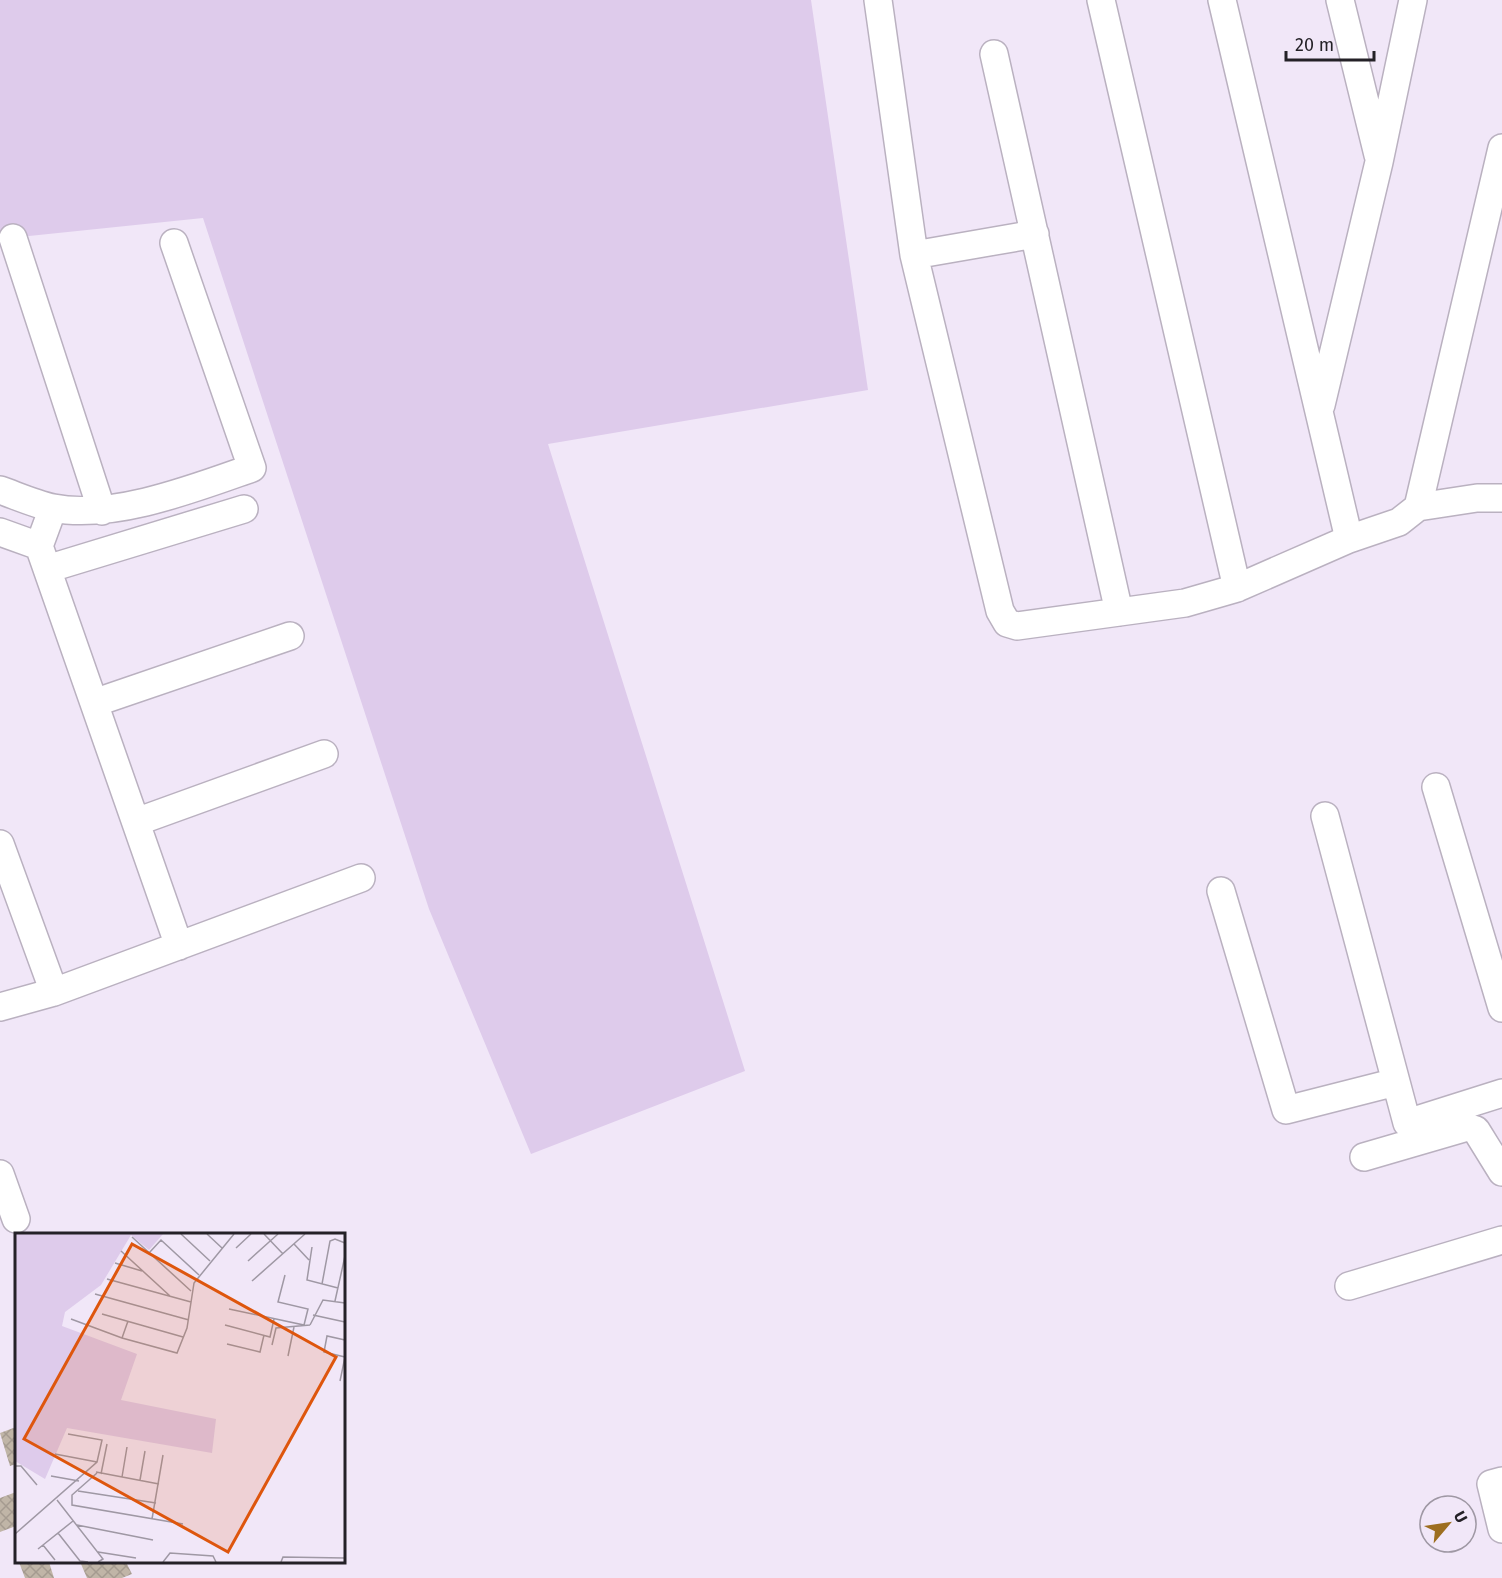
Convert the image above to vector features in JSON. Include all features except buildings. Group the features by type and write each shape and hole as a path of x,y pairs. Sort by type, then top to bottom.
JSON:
{"street":[{"path":"878,0 914,255 1000,611 1007,623 1017,627 1185,603 1237,588 1349,539 1399,522 1418,507 1477,498 1502,498"},
{"path":"1101,0 1237,588"},
{"path":"1222,0 1349,539"},
{"path":"1340,0 1379,162"},
{"path":"1320,409 1379,162 1413,0"},
{"path":"994,54 1119,612"},
{"path":"1418,507 1502,148"},
{"path":"914,255 1035,234"},
{"path":"13,238 102,511"},
{"path":"0,490 53,508 102,511 198,486 252,468 174,243"},
{"path":"53,508 43,558 179,946"},
{"path":"0,532 43,558 244,509"},
{"path":"94,703 290,636"},
{"path":"136,822 324,754"},
{"path":"1436,787 1502,1008"},
{"path":"1325,816 1407,1123 1502,1093"},
{"path":"0,844 54,992"},
{"path":"0,1006 54,992 361,878"},
{"path":"1221,891 1286,1110 1396,1082"},
{"path":"1364,1157 1467,1127 1476,1130 1502,1172"},
{"path":"0,1174 16,1219"},
{"path":"1349,1286 1502,1240"},
{"path":"1502,1481 1491,1485 1502,1529"}],"shaded area":[{"path":"0,0 811,0 868,390 548,444 745,1071 531,1154 429,909 203,218 0,239"}]}
